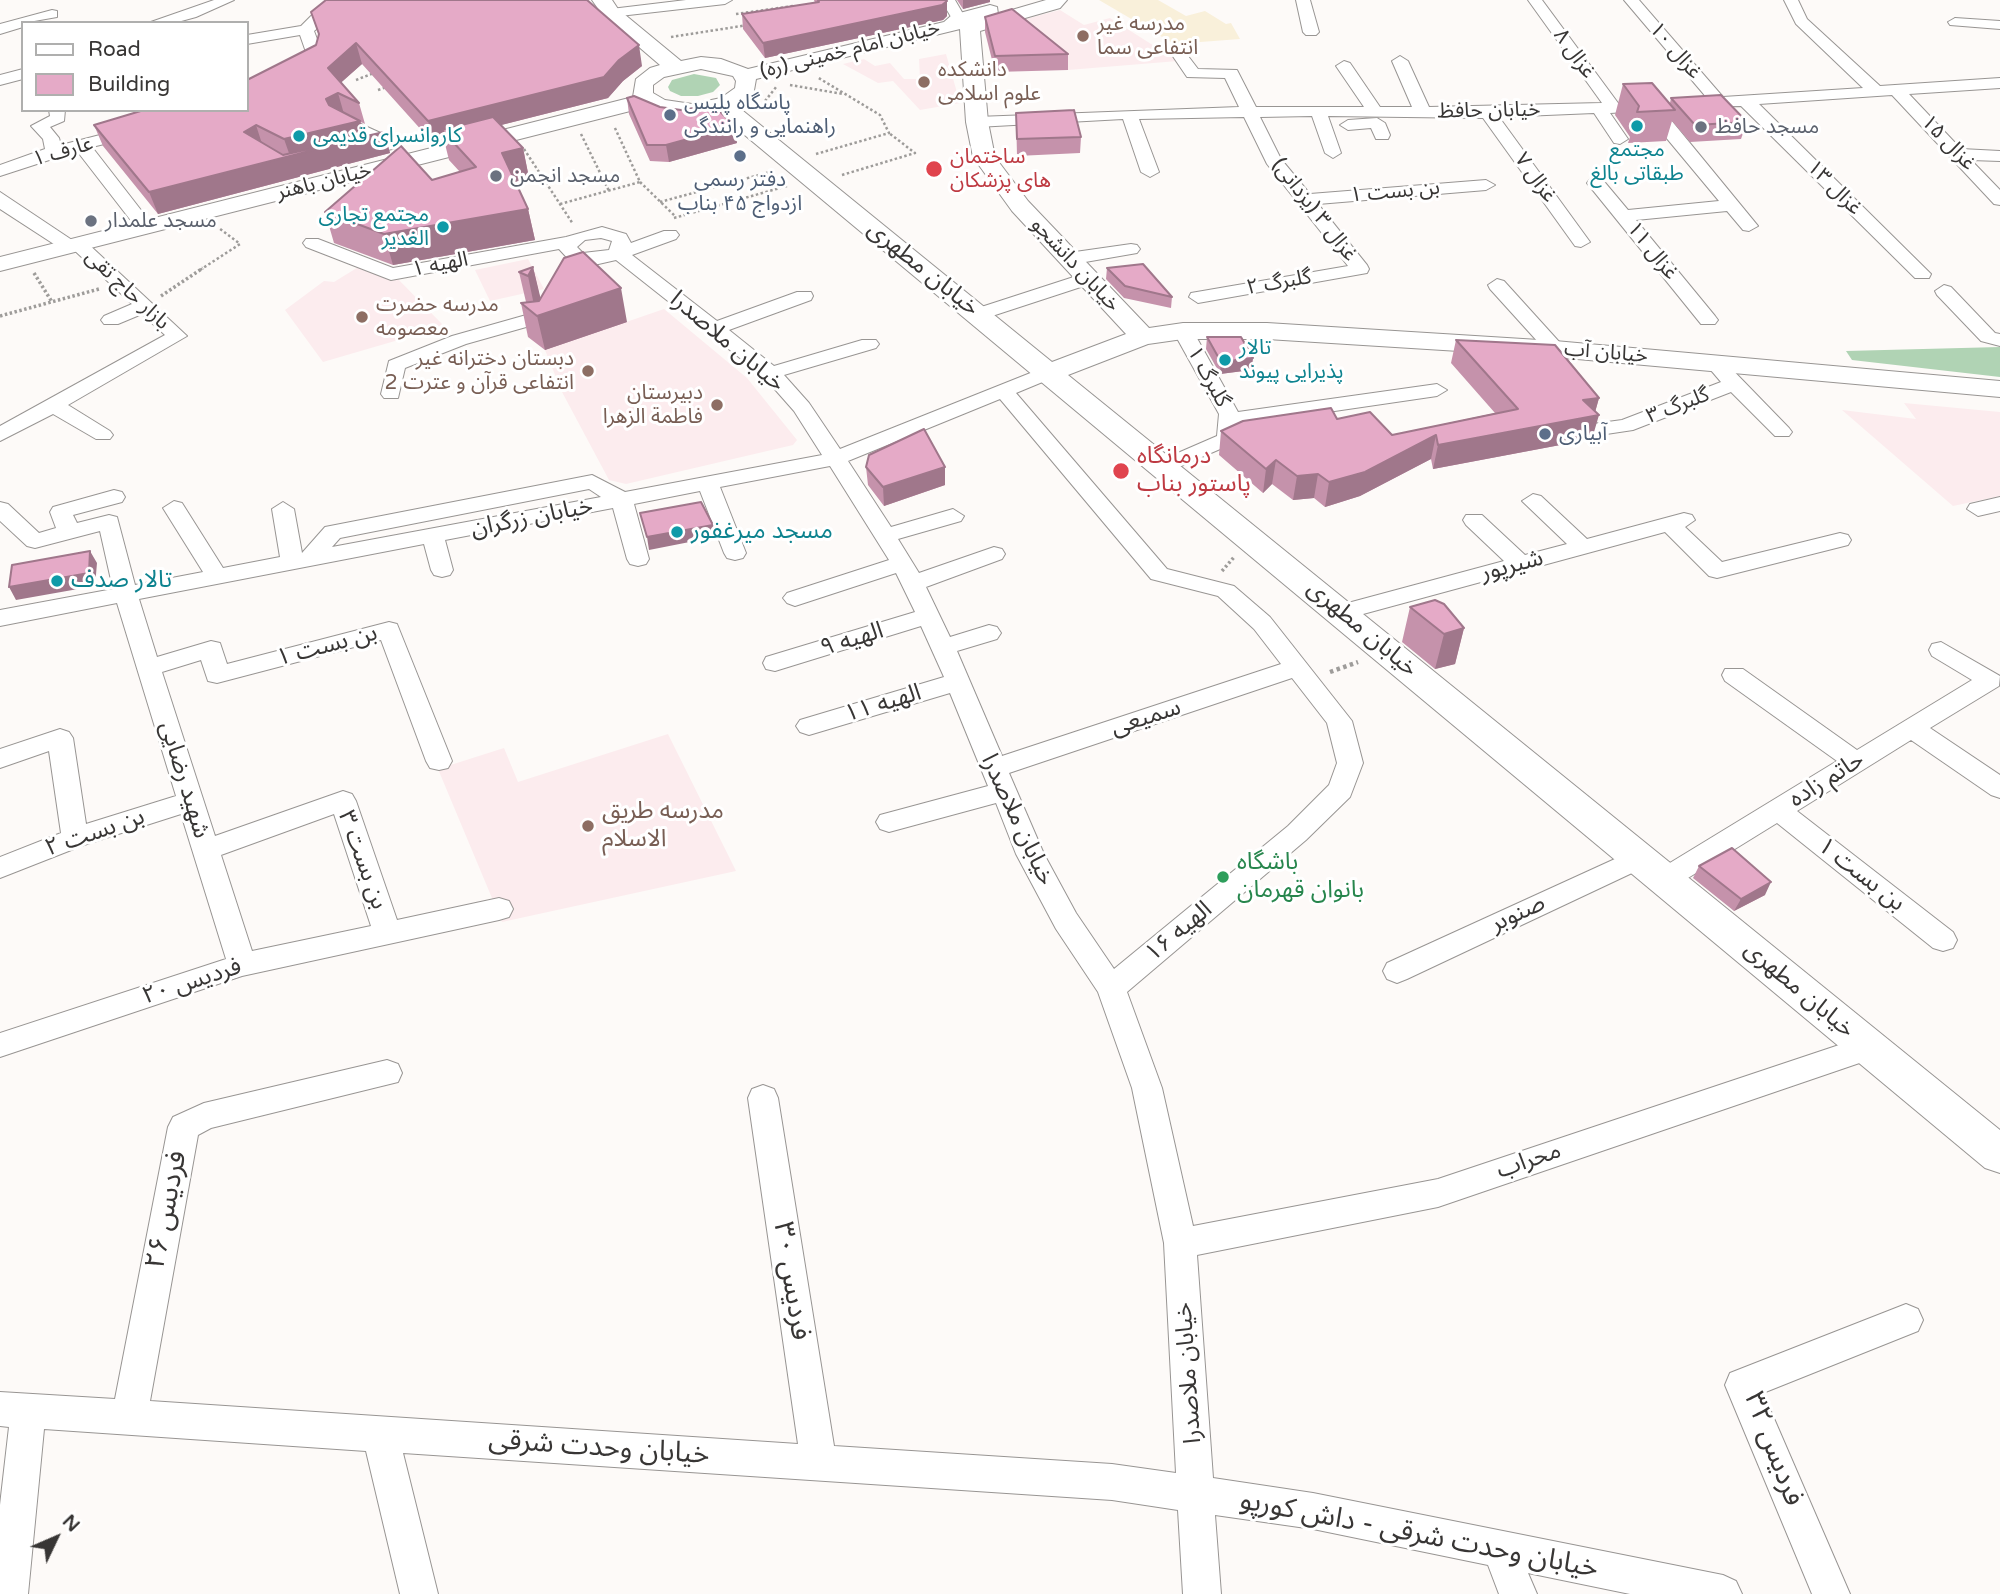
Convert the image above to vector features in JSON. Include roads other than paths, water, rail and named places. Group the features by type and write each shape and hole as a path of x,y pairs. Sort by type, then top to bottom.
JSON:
{"main road":[{"name":"خیابان امام خمینی (ره)","path":"964,25 1035,0"},
{"name":"خیابان امام خمینی (ره)","path":"744,76 775,76 964,25 1053,5 1057,0"},
{"path":"606,6 674,66"},
{"name":"خیابان دانشجو","path":"964,25 984,157 1020,206 1143,337"},
{"path":"727,109 745,91 747,84 744,76 731,68 714,64 674,66 657,72 643,83 641,92 647,100 680,110 727,109 758,91 762,78 775,76"},
{"name":"خیابان باهنر","path":"0,264 145,227 346,162 514,134 647,100"},
{"name":"خیابان مطهری","path":"727,109 2000,1155"},
{"name":"خیابان آب","path":"1050,372 1143,337 1183,331 1268,331 1555,349 2000,390"}],"street":[{"path":"163,21 191,14 225,0"},
{"path":"248,39 306,30 343,0"},
{"path":"606,6 725,0"},
{"path":"948,0 964,25"},
{"path":"1303,0 1311,32"},
{"name":"غزال ۸","path":"1535,0 1605,108 1620,139"},
{"name":"غزال ۱۰","path":"1631,0 1719,102"},
{"path":"1791,0 1801,21 1874,89"},
{"path":"28,21 52,14"},
{"path":"1955,22 2000,25"},
{"path":"0,29 21,23"},
{"path":"248,95 307,65 315,55 306,30"},
{"name":"غزال ۳ (یزدانی)","path":"1180,55 1193,74 1231,73 1273,160 1360,269"},
{"path":"1399,61 1422,111"},
{"path":"1344,65 1375,111"},
{"path":"0,80 21,75"},
{"name":"خیابان حافظ","path":"977,122 1129,114 1249,112 1320,119 1375,111 1488,113 1747,102 1874,89 2000,83"},
{"name":"غزال ۱۵","path":"1894,88 1960,154 2000,200"},
{"name":"غزال ۱۳","path":"1747,102 1922,274"},
{"path":"1648,106 1749,226"},
{"path":"54,152 51,138 39,126 58,118 57,112"},
{"name":"غزال ۷","path":"1488,113 1581,242"},
{"path":"1129,114 1150,172"},
{"path":"1333,153 1320,119 1377,123 1382,135"},
{"path":"343,121 390,144 346,162"},
{"name":"عارف ۱","path":"4,165 155,125"},
{"path":"81,145 145,227"},
{"path":"1960,154 2000,156"},
{"path":"0,190 4,165"},
{"name":"غزال ۱۱","path":"1596,183 1708,320"},
{"name":"بن بست ۱","path":"1304,200 1486,185"},
{"name":"بازار حاج تقی","path":"0,197 6,205 74,245 177,336 54,405"},
{"path":"1623,216 1731,205"},
{"path":"575,251 602,258 670,224"},
{"name":"خیابان ملاصدرا","path":"575,251 595,232 615,235 622,243 617,252 771,373 802,407 908,573 943,647 997,781 1030,854 1066,921 1111,988 1147,1088 1180,1243 1202,1594"},
{"name":"الهیه ۱","path":"312,243 391,274 575,251"},
{"path":"1068,258 1131,249"},
{"name":"گلبرگ ۲","path":"1198,297 1360,269"},
{"path":"979,314 1086,279"},
{"path":"1497,285 1555,349"},
{"path":"1944,291 1988,337 2000,340"},
{"path":"716,328 804,296"},
{"path":"111,320 145,306"},
{"path":"391,394 396,365 459,340 544,316"},
{"name":"گلبرگ ۱","path":"1165,467 1227,439 1229,414 1183,331"},
{"path":"771,373 869,344"},
{"name":"گلبرگ ۳","path":"1593,430 1626,426 1734,384 1714,362"},
{"name":"خیابان زرگران","path":"0,618 834,459 1010,397 1050,372"},
{"path":"1734,384 1782,432"},
{"path":"1229,420 1437,390"},
{"name":"الهیه ۱۶","path":"1010,397 1159,574 1211,585 1227,592 1262,623 1304,673 1339,721 1350,763 1341,790 1297,833 1111,988"},
{"path":"0,435 54,405 103,435"},
{"path":"283,509 301,562 333,533 592,482 622,500 638,559"},
{"path":"708,484 735,553"},
{"path":"69,533 61,512 114,498"},
{"path":"1533,501 1583,547"},
{"path":"174,508 218,578"},
{"path":"0,509 35,541 109,522 126,596"},
{"path":"886,535 953,516"},
{"path":"1474,520 1521,564"},
{"name":"شیرپور","path":"1340,611 1677,522 1717,571 1840,540"},
{"path":"433,537 442,570"},
{"path":"795,598 994,554"},
{"name":"شهید رضایی","path":"126,596 242,965"},
{"name":"الهیه ۹","path":"775,663 929,616"},
{"name":"بن بست ۱","path":"149,668 211,649 217,675 389,630 439,761"},
{"path":"943,647 989,633"},
{"name":"حاتم زاده","path":"1665,879 1990,680 1941,650"},
{"name":"سمیعی","path":"889,822 1304,673"},
{"path":"1734,675 1856,762"},
{"name":"الهیه ۱۱","path":"809,726 957,682"},
{"path":"1913,728 2000,788"},
{"path":"0,759 60,738 75,838"},
{"name":"بن بست ۲","path":"0,868 75,838 191,801"},
{"name":"بن بست ۳","path":"206,850 343,801 388,935"},
{"name":"بن بست ۱","path":"1779,810 1943,940"},
{"name":"صنوبر","path":"1396,971 1639,858"},
{"path":"388,935 499,909"},
{"name":"فردیس ۲۰","path":"0,1045 242,965 388,935"},
{"name":"محراب","path":"1180,1243 1438,1193 1869,1047"},
{"name":"فردیس ۲۶","path":"129,1418 184,1127 204,1116 387,1073"},
{"name":"فردیس ۳۰","path":"763,1098 819,1463"},
{"name":"فردیس ۳۲","path":"1831,1594 1742,1385 1906,1320"},
{"path":"9,1594 14,1410"},
{"name":"خیابان وحدت شرقی","path":"14,1410 1112,1482 1197,1495"},
{"path":"380,1434 419,1594"},
{"name":"خیابان وحدت شرقی - داش کورپو","path":"1197,1495 1313,1511 1723,1594"},
{"path":"1500,1549 1518,1594"}],"place":[{"name":"مدرسه غیر انتفاعی سما","path":"1083,36"},
{"name":"دانشکده علوم اسلامی","path":"924,82"},
{"name":"پاسگاه پلیس راهنمایی و رانندگی","path":"670,115"},
{"name":"مجتمع طبقاتی بالغ","path":"1637,126"},
{"name":"مسجد حافظ","path":"1701,127"},
{"name":"کاروانسرای قدیمی","path":"299,136"},
{"name":"دفتر رسمی ازدواج ۴۵ بناب","path":"740,156"},
{"name":"ساختمان های پزشکان","path":"934,169"},
{"name":"مسجد انجمن","path":"496,176"},
{"name":"مسجد علمدار","path":"91,221"},
{"name":"مجتمع تجاری الغدیر","path":"443,227"},
{"name":"مدرسه حضرت معصومه","path":"362,317"},
{"name":"تالار پذیرایی پیوند","path":"1225,360"},
{"name":"دبستان دخترانه غیر انتفاعی قرآن و عترت 2","path":"588,371"},
{"name":"دبیرستان فاطمة الزهرا","path":"717,405"},
{"name":"آبیاری","path":"1545,434"},
{"name":"درمانگاه پاستور بناب","path":"1121,471"},
{"name":"مسجد میرغفور","path":"677,532"},
{"name":"تالار صدف","path":"57,581"},
{"name":"مدرسه طریق الاسلام","path":"588,826"},
{"name":"باشگاه بانوان قهرمان","path":"1223,877"}]}
